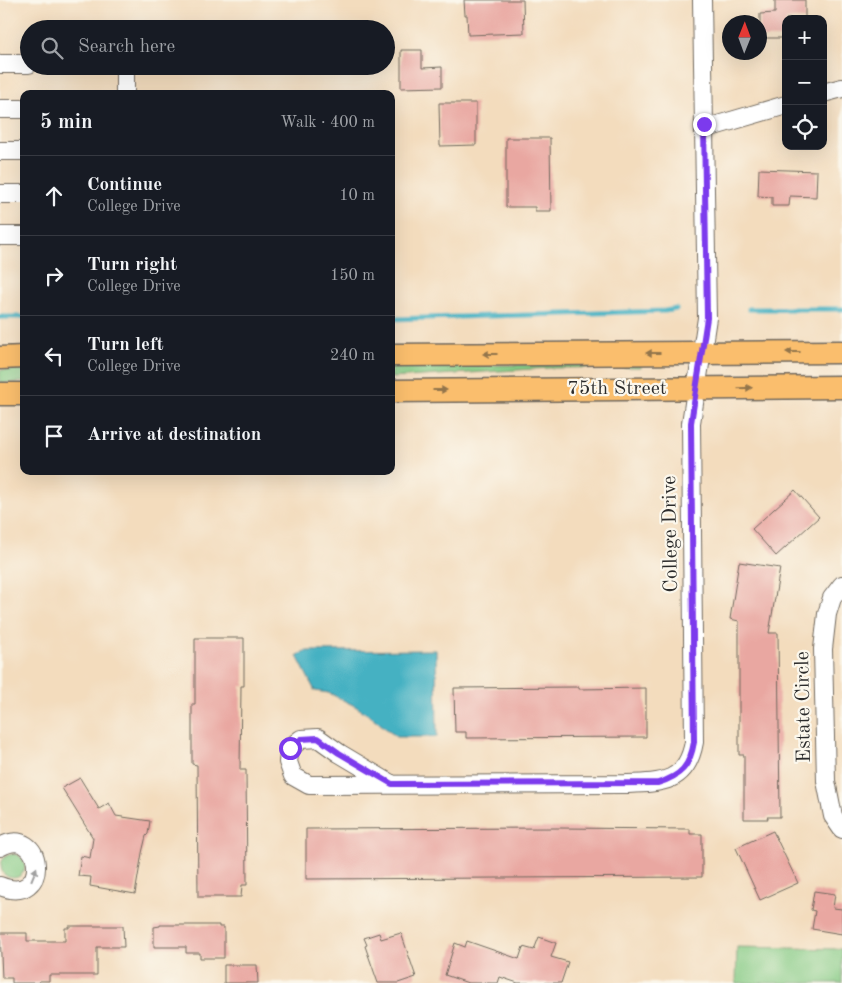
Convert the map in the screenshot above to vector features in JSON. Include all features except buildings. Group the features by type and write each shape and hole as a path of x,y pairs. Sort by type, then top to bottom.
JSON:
{"main road":[{"name":"75th Street","path":"395,355 842,352"},
{"path":"0,358 20,358"},
{"name":"75th Street","path":"395,391 842,387"},
{"path":"0,394 20,394"}],"street":[{"name":"College Drive","path":"392,784 339,753 318,738 301,739 290,748 288,762 293,776 309,784 392,784 658,783 669,780 686,766 692,756 694,742 691,423 707,318 702,0"},
{"path":"0,64 20,64"},
{"path":"125,75 125,90"},
{"path":"827,92 842,88"},
{"path":"704,129 782,106"},
{"path":"0,109 20,109"},
{"path":"0,151 20,151"},
{"path":"0,194 20,194"},
{"path":"0,236 20,236"},
{"name":"Estate Circle","path":"842,585 832,598 829,606 823,649 826,781 832,811 842,829"},
{"path":"0,847 7,843 17,842 27,847 34,854 38,865 36,875 29,884 20,890 9,890 0,886"}],"green space":[{"path":"641,364 641,367 548,368 395,378 395,366"},
{"path":"20,369 20,382 0,383 0,370"},
{"path":"13,854 21,858 25,866 21,874 13,878 5,874 1,866 5,858"},
{"path":"737,947 842,949 842,983 736,983"}],"water":[{"path":"436,650 437,737 396,737 355,706 329,693 315,691 297,656 306,651"}],"waterway":[{"path":"395,319 665,311 676,309"},
{"path":"749,309 842,309"},
{"path":"0,317 20,317"}],"route":[{"path":"290,748 301,739 318,738 339,753 392,784 658,783 669,780 686,766 692,756 694,742 691,423 707,318 704,124"}]}
